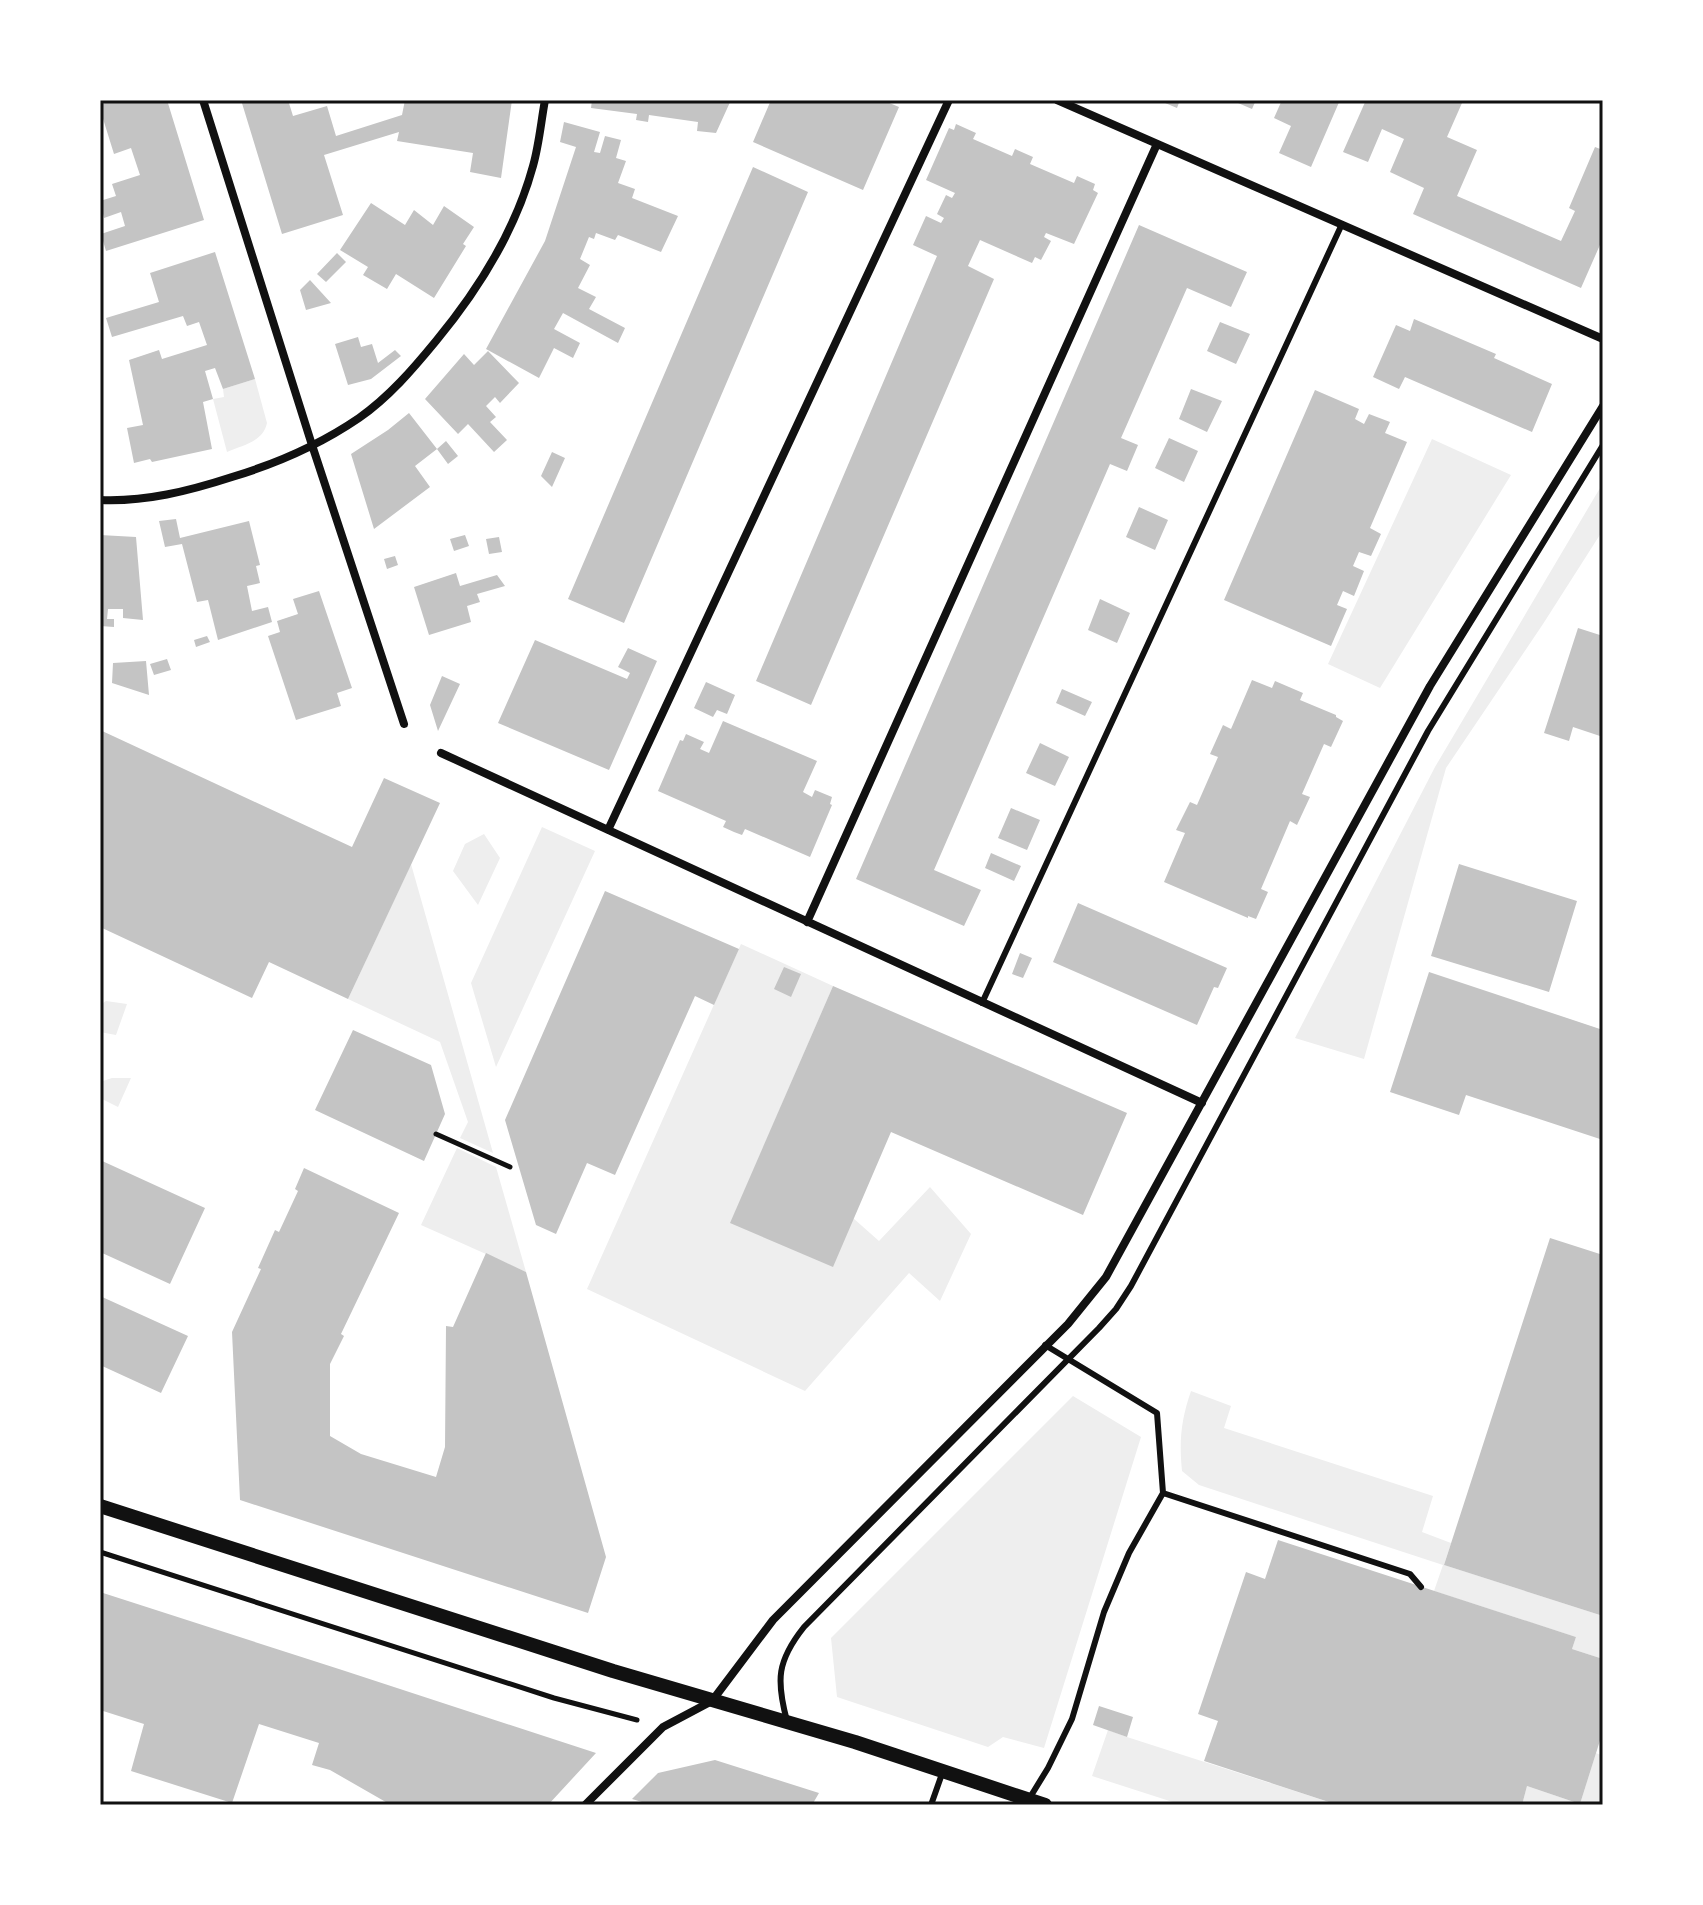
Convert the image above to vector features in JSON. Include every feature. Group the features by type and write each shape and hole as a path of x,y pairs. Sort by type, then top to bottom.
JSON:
{"street":[{"path":"203,100 404,724"},
{"path":"100,500 180,493 248,472 339,431 381,401 424,356 471,297 499,250 533,165 545,100"},
{"path":"608,830 949,100"},
{"path":"1057,100 1603,339"},
{"path":"807,922 1157,144"},
{"path":"585,1805 663,1727 712,1701 773,1620 1068,1324 1106,1277 1430,686 1603,406"},
{"path":"441,753 1202,1103"},
{"path":"100,1506 613,1671 788,1722 1045,1805"}],"lane":[{"path":"982,1003 1342,224"},
{"path":"788,1722 779,1693 783,1658 791,1643 1116,1309 1131,1286 1428,731 1603,445"},
{"path":"1029,1800 1072,1719 1104,1612 1129,1553 1163,1493 1157,1413 1045,1345"},
{"path":"1163,1493 1410,1574 1421,1587"},
{"path":"931,1805 943,1771"}],"path":[{"path":"436,1134 510,1167"},
{"path":"100,1552 554,1698 663,1727"}],"shaded area":[{"path":"255,379 267,423 265,429 252,442 227,452 213,399 224,397 223,389"},
{"path":"1432,439 1511,475 1380,688 1328,664"},
{"path":"1603,483 1603,530 1446,768 1364,1059 1295,1038 1435,767"},
{"path":"542,827 595,851 496,1067 471,983"},
{"path":"484,834 500,858 478,905 453,871 465,844"},
{"path":"411,864 493,1153 460,1138 468,1122 440,1042 348,999"},
{"path":"741,944 833,986 731,1222 853,1218 879,1241 930,1187 971,1234 940,1301 909,1273 805,1391 587,1289"},
{"path":"106,1001 127,1004 116,1035 100,1032 100,1005"},
{"path":"112,1078 131,1078 118,1107 100,1098 100,1082"},
{"path":"457,1148 496,1167 526,1272 421,1225"},
{"path":"1191,1391 1231,1406 1224,1428 1433,1496 1422,1532 1451,1543 1444,1565 1603,1616 1603,1659 1572,1649 1576,1637 1434,1591 1443,1565 1199,1485 1182,1471 1182,1431"},
{"path":"1073,1396 1141,1437 1044,1748 1003,1737 988,1747 837,1697 831,1638"},
{"path":"1108,1730 1338,1805 1182,1805 1092,1776"},
{"path":"1596,1753 1603,1756 1603,1805 1522,1805 1527,1786 1580,1804"}],"building":[{"path":"104,100 167,100 204,220 106,251 101,234 125,226 121,212 104,218 100,201 116,196 112,184 140,175 131,148 114,154 100,109"},
{"path":"241,100 288,100 293,116 327,106 336,136 402,115 405,100 512,100 501,178 470,172 473,153 397,141 399,132 324,155 343,215 282,234"},
{"path":"592,100 731,100 716,133 697,131 698,122 649,115 648,122 636,120 637,114 591,108"},
{"path":"771,100 888,100 899,107 863,190 753,142"},
{"path":"1158,100 1180,100 1177,108"},
{"path":"1231,100 1256,100 1252,109"},
{"path":"1282,100 1340,100 1311,167 1279,153 1291,126 1274,118"},
{"path":"1366,100 1456,100 1462,103 1447,137 1477,150 1457,196 1561,241 1575,211 1569,208 1595,147 1603,150 1603,238 1581,288 1413,214 1424,188 1390,172 1404,139 1382,129 1368,162 1343,152"},
{"path":"564,122 600,132 594,152 600,153 605,136 621,140 616,158 626,161 618,183 635,189 632,198 678,216 661,252 618,235 615,240 596,233 594,239 589,237 580,259 590,265 578,288 596,297 589,309 625,328 618,343 563,313 554,329 580,343 573,358 554,348 539,378 486,349 545,241 576,147 560,142"},
{"path":"956,124 976,133 973,139 1012,156 1015,149 1033,157 1030,164 1074,183 1077,176 1095,184 1093,190 1098,193 1074,244 1046,233 1044,237 1051,241 1041,260 1035,257 1032,263 980,240 968,266 994,279 811,705 756,681 937,256 913,245 926,216 941,223 944,218 937,214 946,195 952,198 955,193 926,180 949,128 954,130"},
{"path":"753,167 808,192 624,623 568,599"},
{"path":"371,203 405,225 414,210 433,225 444,206 474,227 434,298 396,274 387,289 363,275 368,267 340,250"},
{"path":"1139,225 1247,272 1231,307 1187,288 1121,438 1138,445 1127,471 1110,464 934,870 981,890 964,926 856,879"},
{"path":"215,252 255,379 223,389 215,368 205,371 213,399 203,402 212,449 134,463 127,428 143,425 129,360 159,350 162,359 207,345 199,322 187,326 183,316 112,337 106,318 159,302 150,273"},
{"path":"337,253 346,262 326,282 317,274"},
{"path":"310,280 331,303 306,310 300,290"},
{"path":"1414,319 1496,354 1494,358 1552,384 1532,432 1405,377 1399,389 1373,377 1396,325 1410,331"},
{"path":"1220,322 1250,334 1236,364 1207,351"},
{"path":"358,337 361,347 372,344 378,363 395,350 401,356 371,379 348,385 335,344"},
{"path":"488,351 519,383 500,403 495,397 486,406 496,417 490,422 507,440 494,452 468,424 458,434 425,399 464,354 474,365"},
{"path":"1191,389 1222,401 1207,432 1179,419"},
{"path":"1315,390 1359,409 1355,419 1364,424 1369,414 1390,422 1385,433 1407,442 1370,528 1381,534 1371,556 1359,552 1353,566 1364,571 1354,596 1343,591 1337,605 1347,609 1331,646 1224,600"},
{"path":"409,413 437,449 415,466 430,487 374,529 351,454"},
{"path":"1169,438 1198,451 1184,482 1155,468"},
{"path":"446,441 458,456 448,464 437,449"},
{"path":"552,452 565,458 552,487 541,476"},
{"path":"1139,507 1168,520 1155,550 1126,537"},
{"path":"176,519 180,538 249,521 260,565 256,566 260,583 247,586 252,611 268,607 272,622 218,640 208,600 197,602 182,544 165,547 159,521"},
{"path":"100,535 136,537 143,620 123,618 123,609 108,609 107,619 114,619 114,627 100,626"},
{"path":"465,535 469,546 454,551 450,539"},
{"path":"499,537 502,552 489,554 486,539"},
{"path":"395,556 398,565 387,569 384,559"},
{"path":"456,573 460,586 497,575 505,586 477,594 480,602 467,606 471,622 429,635 414,587"},
{"path":"319,591 352,688 337,693 341,706 296,720 268,636 280,632 277,621 298,614 293,599"},
{"path":"1100,599 1130,613 1117,643 1088,630"},
{"path":"1578,628 1603,636 1603,737 1573,727 1569,741 1544,733"},
{"path":"207,636 210,642 196,647 194,640"},
{"path":"535,640 627,679 630,673 618,667 628,648 657,661 609,770 498,723"},
{"path":"167,659 171,670 154,675 150,664"},
{"path":"146,661 149,695 112,683 113,663"},
{"path":"442,676 460,684 438,731 430,705"},
{"path":"1252,680 1272,688 1275,681 1303,693 1300,700 1343,721 1331,747 1324,744 1302,794 1310,797 1297,825 1290,821 1261,889 1268,892 1256,919 1164,882 1185,833 1176,830 1190,802 1197,805 1218,757 1210,754 1223,725 1231,729"},
{"path":"706,682 735,695 727,714 717,710 713,717 694,708"},
{"path":"1062,689 1092,702 1085,716 1056,703"},
{"path":"723,721 817,761 803,792 812,797 815,790 832,797 832,805 810,857 745,829 742,835 734,832 723,827 726,821 658,791 680,740 683,741 686,734 704,742 700,749 709,753"},
{"path":"100,730 352,847 384,778 440,803 348,999 269,962 252,998 100,927"},
{"path":"1040,743 1069,757 1055,786 1026,773"},
{"path":"1011,808 1040,820 1027,850 998,838"},
{"path":"991,853 1021,866 1014,881 985,868"},
{"path":"1459,864 1577,901 1549,992 1431,956"},
{"path":"605,891 739,949 714,1005 695,996 615,1175 587,1163 556,1234 536,1225 505,1120"},
{"path":"1078,903 1227,968 1218,988 1214,987 1197,1025 1053,962"},
{"path":"1020,953 1032,958 1023,978 1012,974"},
{"path":"784,967 801,974 791,997 774,989"},
{"path":"1429,972 1603,1030 1603,1140 1466,1095 1459,1115 1390,1092"},
{"path":"833,986 1127,1113 1083,1215 891,1132 833,1267 730,1223"},
{"path":"353,1030 431,1065 445,1114 424,1161 315,1110"},
{"path":"100,1160 205,1208 170,1284 100,1252"},
{"path":"304,1168 399,1213 341,1334 344,1336 330,1364 330,1436 361,1454 436,1477 445,1447 446,1326 453,1327 486,1253 526,1272 606,1557 588,1613 240,1500 232,1332 275,1230 279,1232 298,1191 295,1189"},
{"path":"1550,1238 1603,1255 1603,1616 1444,1565"},
{"path":"100,1296 188,1336 161,1393 100,1365"},
{"path":"1278,1540 1576,1637 1572,1649 1603,1659 1603,1731 1580,1804 1527,1786 1522,1805 1338,1805 1204,1761 1218,1721 1198,1714 1246,1572 1265,1579"},
{"path":"100,1592 596,1753 548,1805 391,1805 330,1770 312,1765 319,1743 259,1724 232,1803 131,1771 144,1724 100,1710"},
{"path":"1099,1706 1133,1717 1127,1737 1093,1725"},
{"path":"715,1760 819,1793 812,1805 652,1805 632,1799 658,1773"}]}
